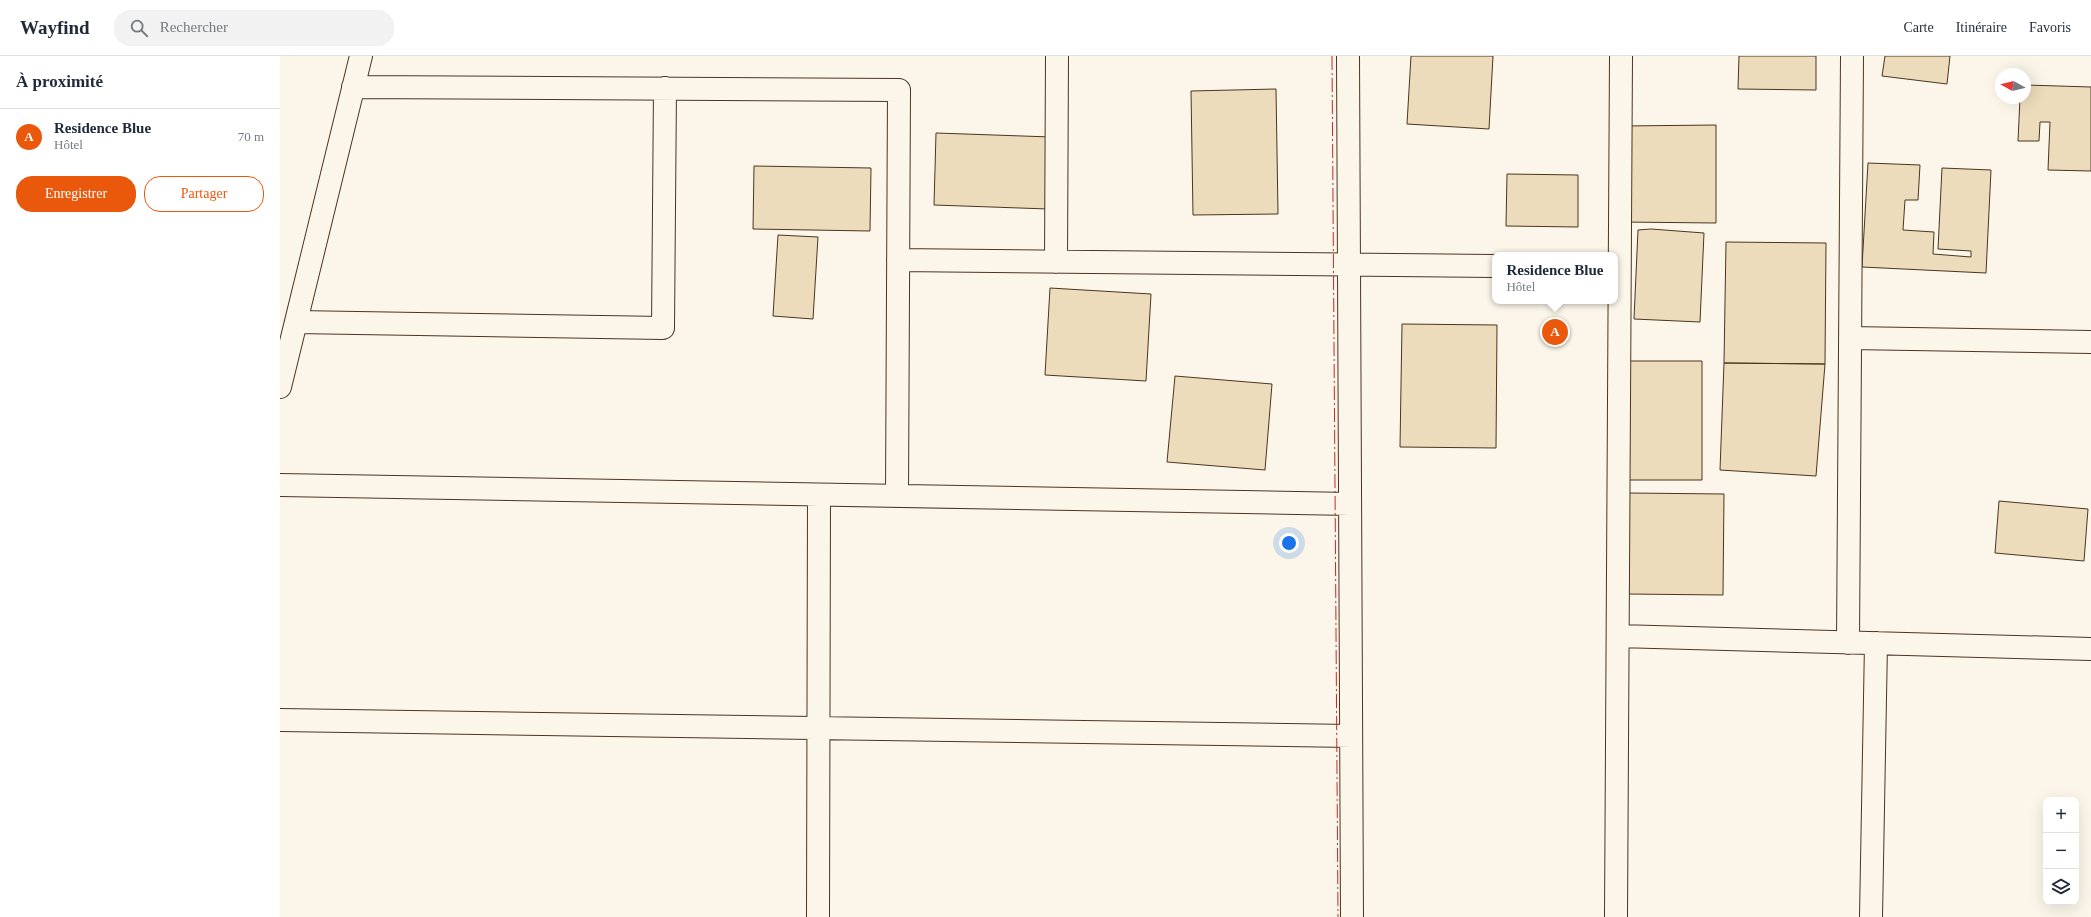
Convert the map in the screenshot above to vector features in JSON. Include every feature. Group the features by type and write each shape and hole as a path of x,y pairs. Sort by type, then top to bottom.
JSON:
{"street":[{"path":"280,388 361,56"},
{"path":"1056,262 1057,56"},
{"path":"1348,56 1352,917"},
{"path":"1617,252 1621,56"},
{"path":"1848,643 1852,56"},
{"path":"353,87 899,90 897,496"},
{"path":"296,322 662,328 664,88"},
{"path":"898,260 1492,266"},
{"path":"1616,917 1618,636 1617,304"},
{"path":"1850,338 2091,342"},
{"path":"280,485 1350,504"},
{"path":"818,917 819,495"},
{"path":"1618,636 2091,649"},
{"path":"1872,917 1876,643"},
{"path":"280,720 1352,736"}],"building":[{"path":"1411,56 1493,56 1489,129 1407,124"},
{"path":"1739,56 1816,56 1816,90 1738,89"},
{"path":"1885,56 1950,56 1947,84 1882,76"},
{"path":"2031,85 2091,87 2091,171 2048,170 2050,122 2040,122 2039,141 2018,141 2020,104 2031,104"},
{"path":"1276,89 1278,214 1193,215 1191,91"},
{"path":"1716,125 1716,223 1622,222 1623,126"},
{"path":"936,133 1051,137 1048,209 934,205"},
{"path":"1868,163 1920,165 1918,200 1905,200 1903,230 1934,232 1933,254 1971,257 1971,251 1938,249 1942,168 1991,170 1986,273 1862,267"},
{"path":"754,166 871,168 870,231 753,229"},
{"path":"1507,174 1578,175 1578,227 1506,226"},
{"path":"1651,229 1704,233 1700,322 1634,319 1638,230"},
{"path":"778,235 818,237 813,319 773,316"},
{"path":"1726,242 1826,243 1825,364 1724,363"},
{"path":"1050,288 1151,294 1146,381 1045,375"},
{"path":"1402,324 1497,325 1496,448 1400,447"},
{"path":"1629,361 1702,361 1702,480 1628,480"},
{"path":"1724,363 1825,364 1816,476 1720,470"},
{"path":"1175,376 1272,384 1265,470 1167,462"},
{"path":"1629,493 1724,494 1723,595 1628,594"},
{"path":"1999,501 2088,509 2084,561 1995,553"}],"power":[{"path":"1332,56 1338,917"}],"place":[{"name":"Residence Blue","path":"1555,332"}]}
